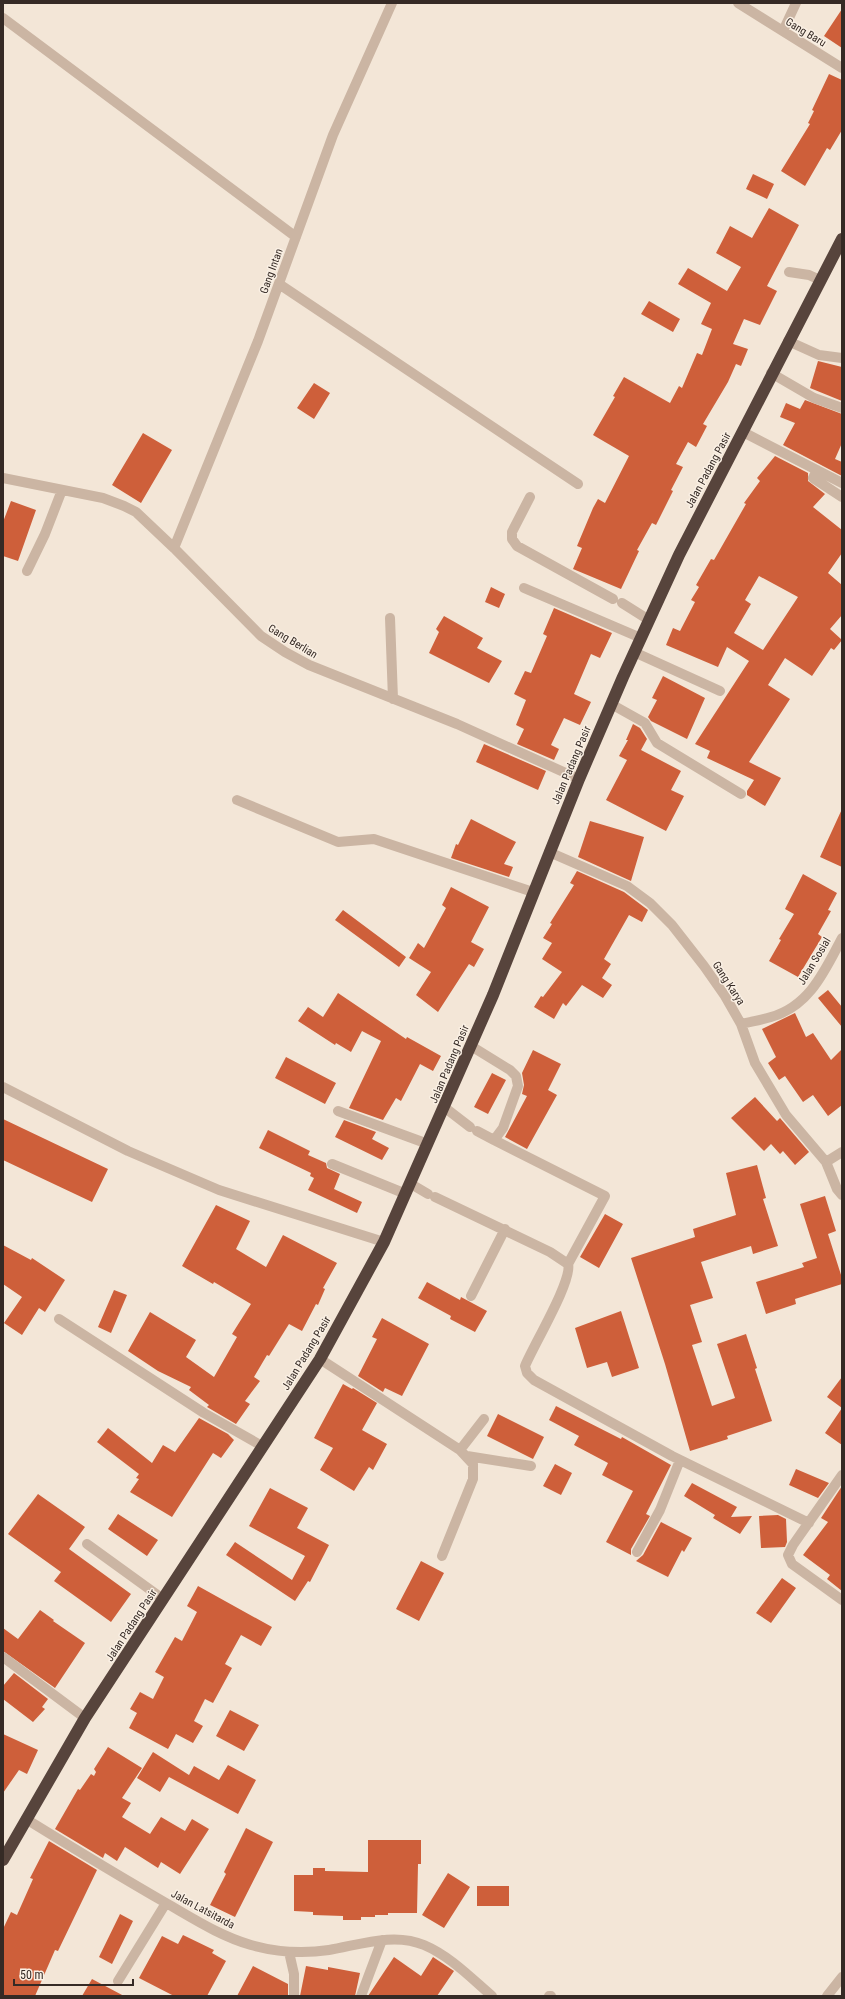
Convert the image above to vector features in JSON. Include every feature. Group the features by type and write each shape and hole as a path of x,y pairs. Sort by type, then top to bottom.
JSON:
{"highway":[{"name":"Jalan Padang Pasir","path":"3,1860 85,1718 320,1359 384,1242 409,1189 471,1046 549,852 634,652 680,554 743,432 771,373 842,240"}],"street":[{"name":"Gang Intan","path":"174,548 258,341 333,135 392,3"},
{"name":"Gang Baru","path":"738,3 782,32 842,68"},
{"path":"782,32 796,3"},
{"path":"3,18 296,237"},
{"path":"789,272 809,275 820,280"},
{"path":"279,284 578,484"},
{"path":"788,341 819,355 842,358"},
{"path":"771,373 814,398 842,408"},
{"path":"743,432 842,483"},
{"path":"817,470 813,478 842,497"},
{"name":"Gang Berlian","path":"3,478 103,498 136,512 174,548 261,636 309,666 509,746 579,780"},
{"path":"27,571 45,534 62,490"},
{"path":"530,497 512,532 512,539 517,546 618,601 649,620"},
{"path":"524,588 641,638"},
{"path":"390,618 393,699"},
{"path":"634,652 720,691"},
{"path":"611,704 645,723 657,743 741,794"},
{"path":"237,800 338,842 374,839 533,892"},
{"name":"Gang Karya","path":"549,852 627,886 659,911 704,966 741,1024 749,1050 763,1078 790,1121 826,1162 838,1190 842,1195"},
{"name":"Jalan Sosial","path":"741,1024 772,1017 799,1002 818,983 842,938"},
{"path":"471,1046 510,1070 516,1076 518,1086 503,1128 494,1140"},
{"path":"3,1087 128,1151 219,1190 384,1242"},
{"path":"444,1107 474,1129 605,1196 568,1264 568,1272 558,1298 525,1366 527,1373 534,1380 680,1460 809,1523"},
{"path":"338,1111 428,1144"},
{"path":"826,1162 842,1152"},
{"path":"332,1164 432,1195 505,1229 550,1252 568,1264"},
{"path":"471,1296 505,1229"},
{"path":"59,1319 204,1413 262,1446"},
{"path":"320,1359 464,1453 473,1464 474,1474 442,1556"},
{"path":"464,1453 484,1419"},
{"path":"464,1453 531,1466"},
{"path":"637,1552 660,1510 680,1460"},
{"path":"842,1475 793,1544 789,1552 789,1559 792,1564 842,1600"},
{"path":"87,1544 163,1599"},
{"path":"3,1658 85,1718"},
{"name":"Jalan Latsitarda","path":"26,1819 109,1871 228,1937 266,1949 289,1952 328,1950 382,1940 412,1942 432,1949 454,1964 492,1996"},
{"path":"118,1981 166,1903"},
{"path":"361,1996 382,1940"},
{"path":"289,1952 294,1974 294,1996"},
{"path":"827,1996 842,1977"}],"building":[{"path":"842,9 842,48 824,36"},
{"path":"829,74 842,80 842,130 830,150 827,148 805,186 781,171 810,124 808,123 814,111 812,110"},
{"path":"753,174 774,184 767,199 746,189"},
{"path":"769,208 799,225 767,286 777,291 760,325 744,319 733,344 748,349 741,366 736,364 728,382 703,424 707,426 696,447 688,442 676,464 683,467 656,525 652,523 637,550 639,551 621,589 573,569 582,548 577,546 593,508 598,499 605,503 629,456 593,435 615,397 613,396 624,377 670,403 679,386 682,388 697,353 702,355 712,329 701,324 711,303 678,284 688,268 727,291 741,267 716,253 730,226 752,238"},
{"path":"649,301 680,319 673,332 641,314"},
{"path":"818,361 842,367 842,401 810,388"},
{"path":"314,383 330,393 314,419 297,408"},
{"path":"805,400 842,414 842,443 835,459 842,462 842,476 783,445 795,423 780,417 786,403 800,409"},
{"path":"143,433 172,450 141,503 112,485"},
{"path":"775,456 808,473 808,481 825,494 813,507 842,530 842,553 828,573 842,585 842,615 830,629 842,640 834,650 831,648 812,676 785,658 768,685 790,699 749,762 781,778 765,806 747,795 747,791 754,780 707,758 710,751 695,744 749,661 727,647 718,667 666,645 673,628 680,631 695,602 691,600 699,587 696,585 711,559 714,560 746,504 744,503 760,481 757,478","holes":["759,576 798,597 763,650 734,633 751,604 745,600"]},
{"path":"11,501 36,510 18,561 3,556 3,522"},
{"path":"491,587 505,594 499,608 485,602"},
{"path":"554,608 612,633 600,658 591,654 574,694 591,702 580,725 564,718 551,745 559,749 554,760 517,744 524,729 516,725 526,700 514,694 525,671 531,673 547,636 543,634"},
{"path":"444,616 483,638 477,648 502,661 489,683 429,653 439,632 436,629"},
{"path":"663,676 705,698 687,739 651,721 648,717 657,700 652,698"},
{"path":"633,724 640,728 647,739 641,750 681,771 671,790 684,796 666,831 606,800 627,760 619,756 628,740 626,740"},
{"path":"484,744 546,771 538,790 476,762"},
{"path":"842,809 842,867 820,857"},
{"path":"471,819 516,842 504,864 513,867 509,877 451,858 456,844 458,845"},
{"path":"590,821 644,837 631,881 578,857"},
{"path":"577,871 624,892 648,910 642,922 629,915 604,959 611,964 602,978 612,985 603,998 582,985 566,1006 563,1003 554,1019 534,1007 541,996 543,997 562,972 542,959 552,943 543,938 552,924 550,923 574,885 570,883"},
{"path":"803,874 837,893 828,910 831,911 818,934 822,937 798,977 769,961 781,940 779,939 794,914 785,909"},
{"path":"451,887 489,907 471,942 484,949 474,967 469,964 438,1012 416,995 431,972 409,958 418,943 424,948 446,908 442,905"},
{"path":"343,910 406,957 399,967 335,920"},
{"path":"828,990 842,1007 842,1027 818,998"},
{"path":"338,993 406,1039 407,1037 441,1056 433,1071 420,1064 401,1101 396,1098 383,1120 349,1108 381,1041 362,1031 351,1052 336,1043 335,1045 298,1021 308,1007 323,1017"},
{"path":"795,1013 806,1037 813,1033 831,1060 842,1049 842,1105 828,1116 813,1095 803,1102 785,1076 779,1080 768,1063 776,1057 762,1029"},
{"path":"533,1050 561,1064 548,1090 557,1095 527,1149 505,1137 527,1096 522,1094 524,1085 522,1073"},
{"path":"286,1057 336,1083 325,1104 275,1078"},
{"path":"492,1073 506,1080 488,1114 474,1107"},
{"path":"755,1097 777,1121 780,1118 809,1152 795,1165 783,1151 780,1154 771,1144 764,1151 731,1118"},
{"path":"3,1119 108,1169 92,1202 3,1160"},
{"path":"344,1120 376,1132 372,1139 389,1148 382,1160 335,1137"},
{"path":"268,1130 310,1151 308,1155 326,1163 327,1168 340,1174 334,1189 362,1202 357,1213 308,1190 314,1178 310,1176 311,1173 259,1148"},
{"path":"757,1165 766,1198 763,1199 778,1246 753,1254 751,1246 701,1262 713,1298 690,1305 702,1342 692,1345 712,1406 735,1398 717,1344 746,1334 757,1368 755,1369 772,1421 727,1436 728,1439 690,1451 665,1364 631,1258 695,1237 693,1229 736,1215 726,1173"},
{"path":"825,1196 836,1231 828,1234 842,1278 842,1284 795,1299 796,1304 766,1314 756,1282 804,1267 802,1263 817,1258 800,1204"},
{"path":"216,1205 250,1221 236,1249 266,1267 283,1235 337,1263 323,1288 325,1289 318,1305 316,1304 302,1331 289,1324 269,1356 267,1355 254,1377 260,1381 245,1401 250,1404 236,1424 207,1407 209,1405 189,1390 191,1387 158,1371 128,1351 150,1312 196,1340 186,1357 214,1377 237,1337 232,1334 251,1304 214,1282 213,1284 182,1266"},
{"path":"605,1214 623,1224 599,1268 580,1257"},
{"path":"3,1245 31,1260 32,1258 65,1280 45,1312 39,1308 22,1335 4,1323 22,1297 3,1284"},
{"path":"427,1282 460,1300 461,1297 487,1311 475,1332 450,1319 451,1316 418,1298"},
{"path":"114,1290 127,1295 111,1333 98,1327"},
{"path":"621,1311 639,1368 612,1377 607,1362 587,1368 575,1328"},
{"path":"382,1318 429,1344 402,1396 385,1388 383,1392 358,1376 377,1339 372,1337"},
{"path":"842,1377 842,1408 827,1397"},
{"path":"343,1384 352,1389 353,1388 377,1403 362,1430 387,1444 373,1470 369,1467 354,1491 320,1470 333,1448 314,1438"},
{"path":"556,1406 621,1439 622,1437 671,1465 646,1514 650,1516 631,1549 631,1555 606,1542 633,1491 602,1475 608,1463 574,1445 579,1436 549,1420"},
{"path":"842,1408 842,1445 825,1433"},
{"path":"498,1414 544,1437 533,1459 487,1436"},
{"path":"199,1418 228,1434 234,1440 221,1458 213,1453 172,1517 130,1492 139,1479 136,1478 139,1474 97,1442 108,1428 152,1463 163,1445 175,1452"},
{"path":"555,1464 572,1473 561,1495 543,1486"},
{"path":"796,1469 829,1483 818,1498 789,1485"},
{"path":"692,1483 737,1507 731,1517 752,1516 740,1534 713,1518 715,1515 684,1496"},
{"path":"842,1486 842,1591 827,1579 830,1575 803,1555 828,1522 821,1518"},
{"path":"270,1488 308,1508 297,1528 329,1545 310,1582 308,1581 295,1601 226,1555 235,1542 292,1580 305,1556 249,1526"},
{"path":"38,1494 85,1527 69,1549 131,1594 111,1622 54,1581 61,1572 8,1534"},
{"path":"118,1514 158,1540 147,1556 108,1529"},
{"path":"778,1515 786,1519 787,1542 785,1547 761,1548 759,1516"},
{"path":"661,1522 692,1538 684,1552 682,1550 668,1577 636,1561 643,1555"},
{"path":"421,1561 444,1573 419,1621 396,1609"},
{"path":"782,1578 796,1588 771,1623 756,1613"},
{"path":"198,1586 272,1627 261,1646 241,1635 225,1664 232,1668 213,1703 205,1699 194,1721 203,1726 193,1743 176,1734 168,1749 129,1728 137,1713 130,1709 140,1692 153,1699 164,1677 155,1672 175,1637 182,1641 197,1612 187,1606"},
{"path":"40,1610 85,1643 55,1688 3,1651 3,1628 18,1639"},
{"path":"14,1673 48,1699 42,1707 45,1709 33,1722 3,1699 3,1686"},
{"path":"230,1710 259,1725 244,1751 216,1736"},
{"path":"3,1734 38,1750 27,1774 19,1770 3,1793"},
{"path":"108,1747 142,1768 122,1798 131,1803 122,1817 150,1834 161,1817 185,1831 192,1819 209,1829 180,1874 161,1862 158,1868 125,1847 117,1861 105,1853 103,1858 55,1829 78,1789 80,1790 91,1774 94,1776 96,1772 94,1769"},
{"path":"153,1752 189,1775 194,1766 219,1780 228,1765 256,1780 238,1814 169,1777 160,1792 137,1778"},
{"path":"246,1828 273,1842 235,1917 210,1905 226,1874 224,1872"},
{"path":"368,1840 421,1840 421,1864 418,1864 417,1913 388,1913 388,1915 375,1915 375,1917 361,1917 361,1920 343,1920 343,1916 313,1915 313,1912 294,1911 294,1875 313,1875 313,1868 325,1868 325,1871 368,1872"},
{"path":"49,1841 97,1870 58,1951 55,1950 35,1996 3,1996 3,1929 11,1912 17,1915 33,1879 30,1878"},
{"path":"448,1873 470,1887 444,1928 422,1915"},
{"path":"477,1886 509,1886 509,1906 477,1906"},
{"path":"120,1914 133,1921 112,1964 99,1957"},
{"path":"183,1935 214,1950 212,1953 226,1961 207,1996 174,1996 139,1978 162,1936 178,1944"},
{"path":"394,1957 421,1976 433,1957 454,1971 437,1996 368,1996"},
{"path":"253,1966 288,1984 288,1996 237,1996"},
{"path":"306,1966 328,1970 328,1967 360,1973 355,1996 300,1996"},
{"path":"92,1979 124,1996 82,1996"}]}
